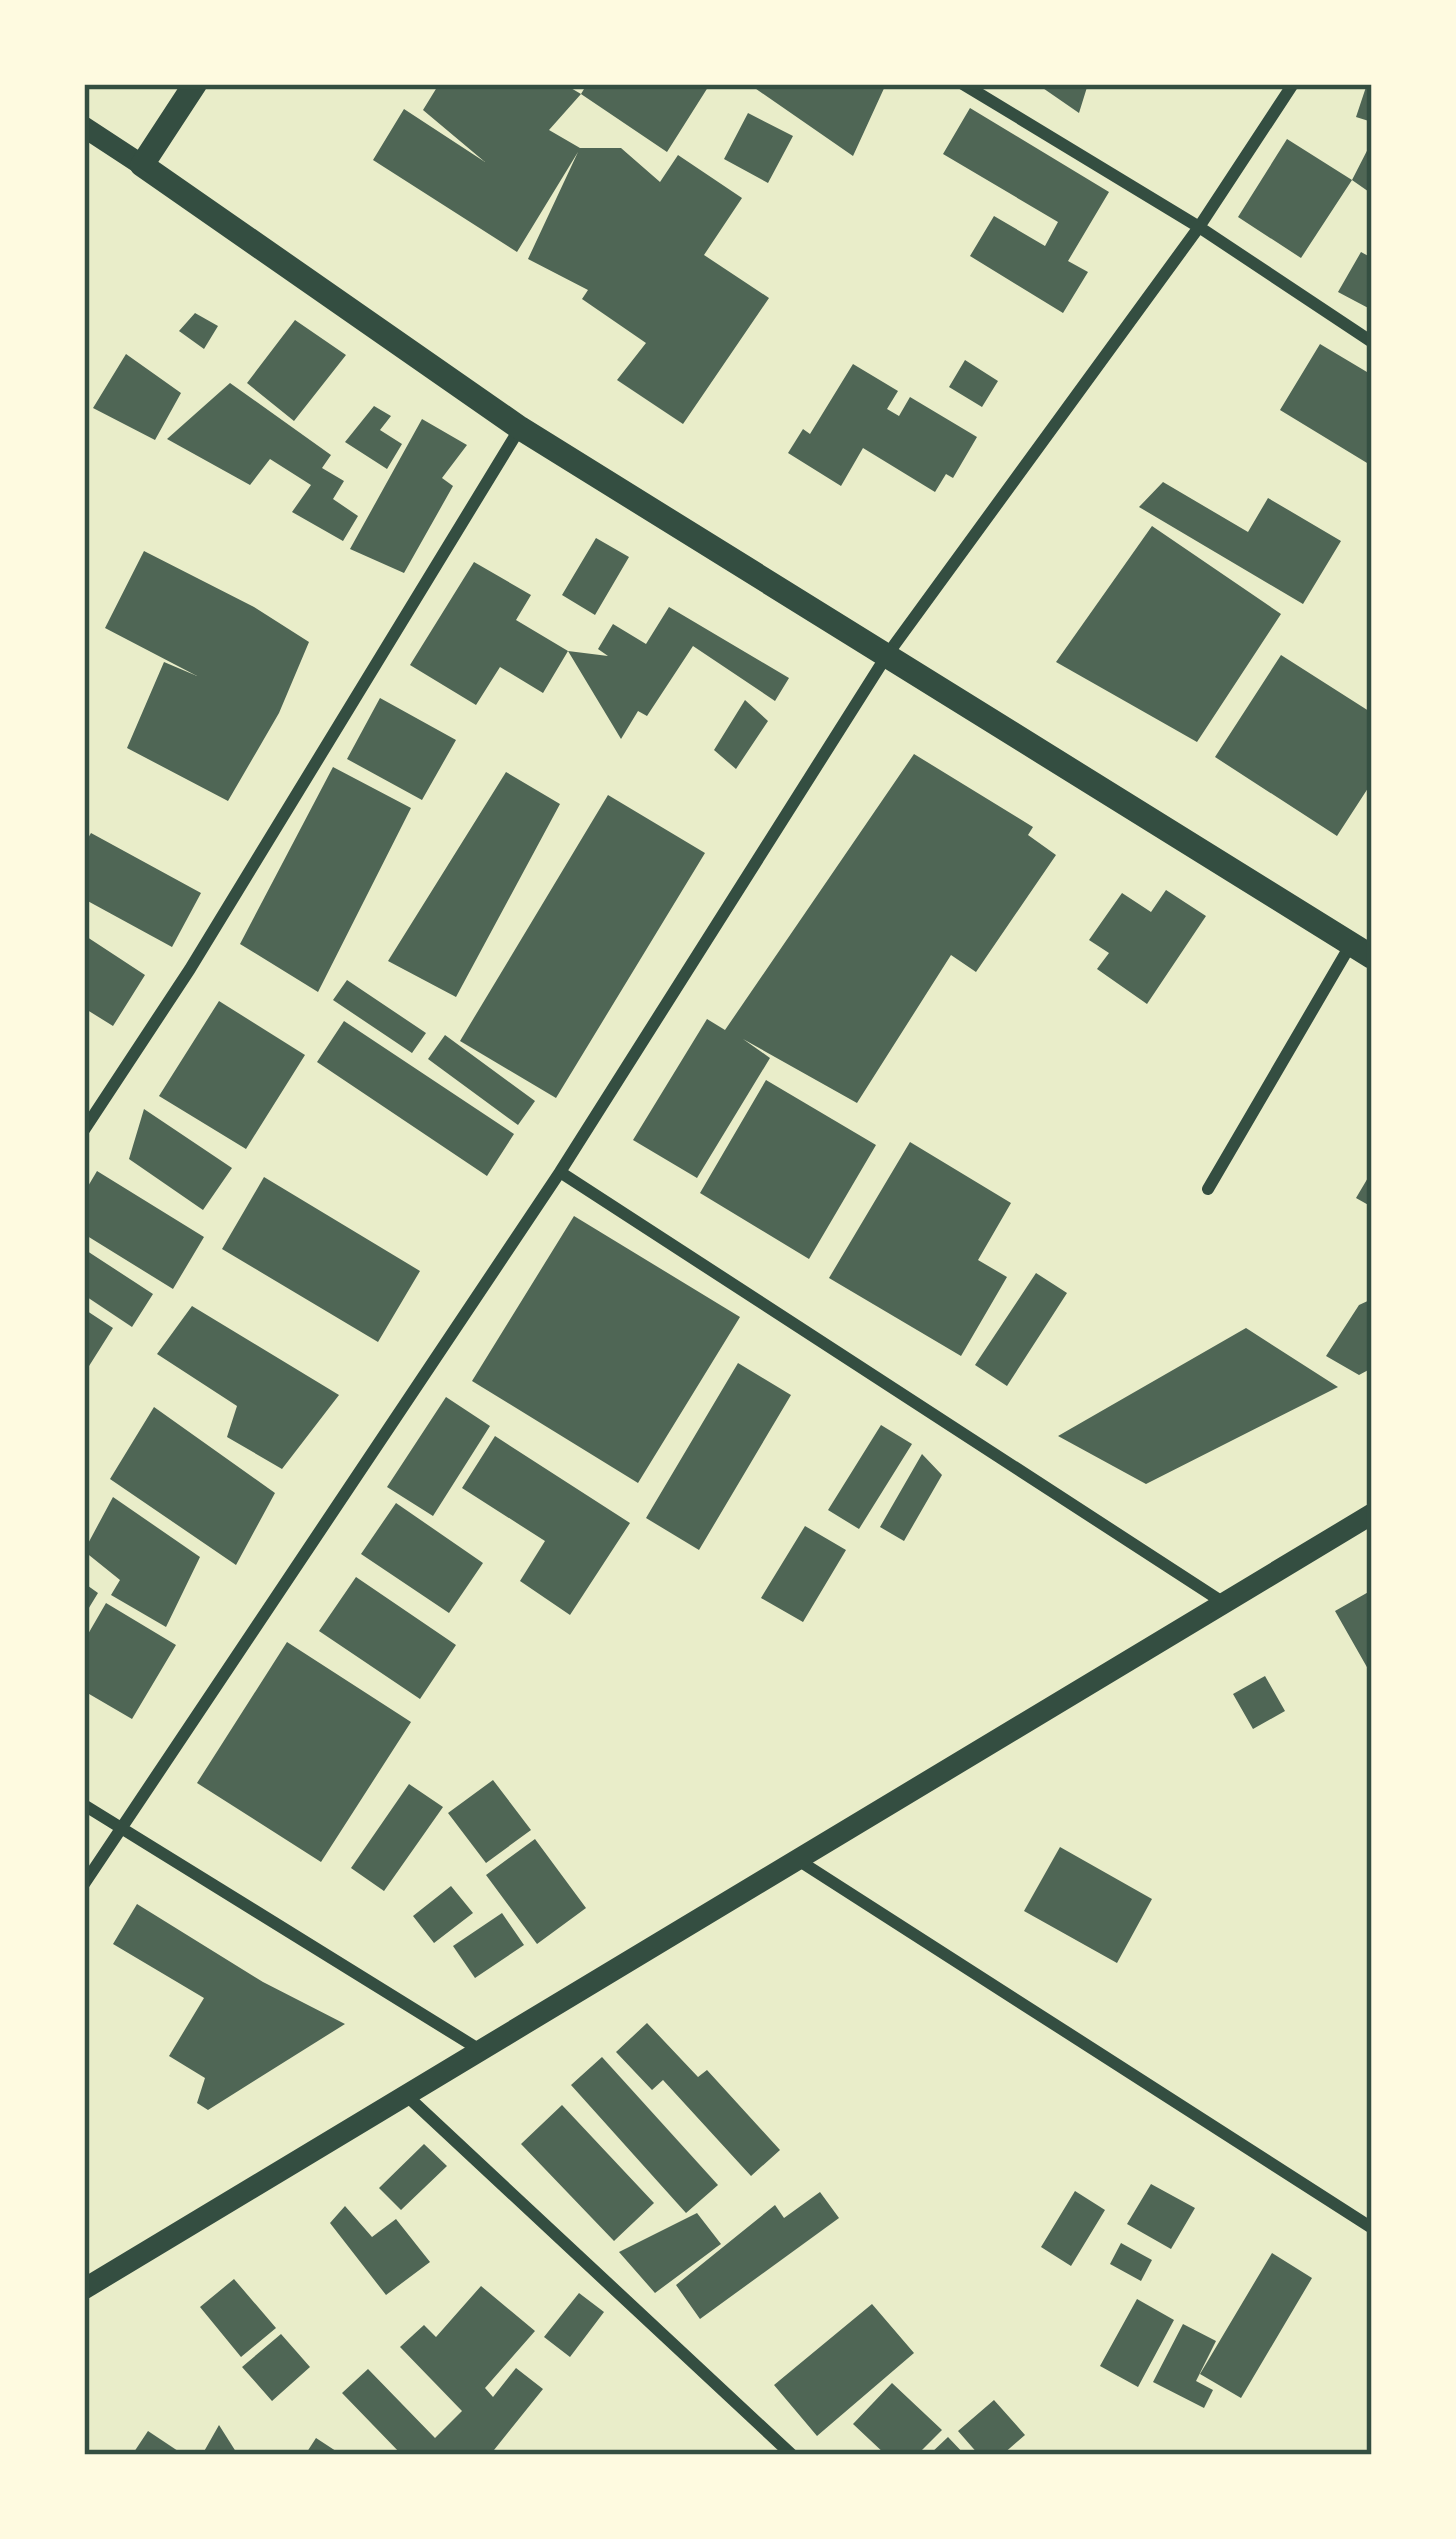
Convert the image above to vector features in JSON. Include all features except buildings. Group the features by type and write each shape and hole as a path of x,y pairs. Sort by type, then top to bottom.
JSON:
{"main road":[{"path":"195,84 142,165 520,428 1362,951"}],"street":[{"path":"964,84 1199,227 1372,342"},
{"path":"84,1885 560,1172 887,656 1199,227 1293,84"},
{"path":"84,127 142,165"},
{"path":"84,1130 202,949 520,428"},
{"path":"1208,1189 1362,951"},
{"path":"560,1172 1223,1603"},
{"path":"84,2289 1372,1514"},
{"path":"84,1805 479,2050"},
{"path":"797,1859 1372,2228"},
{"path":"406,2095 792,2455"}]}
